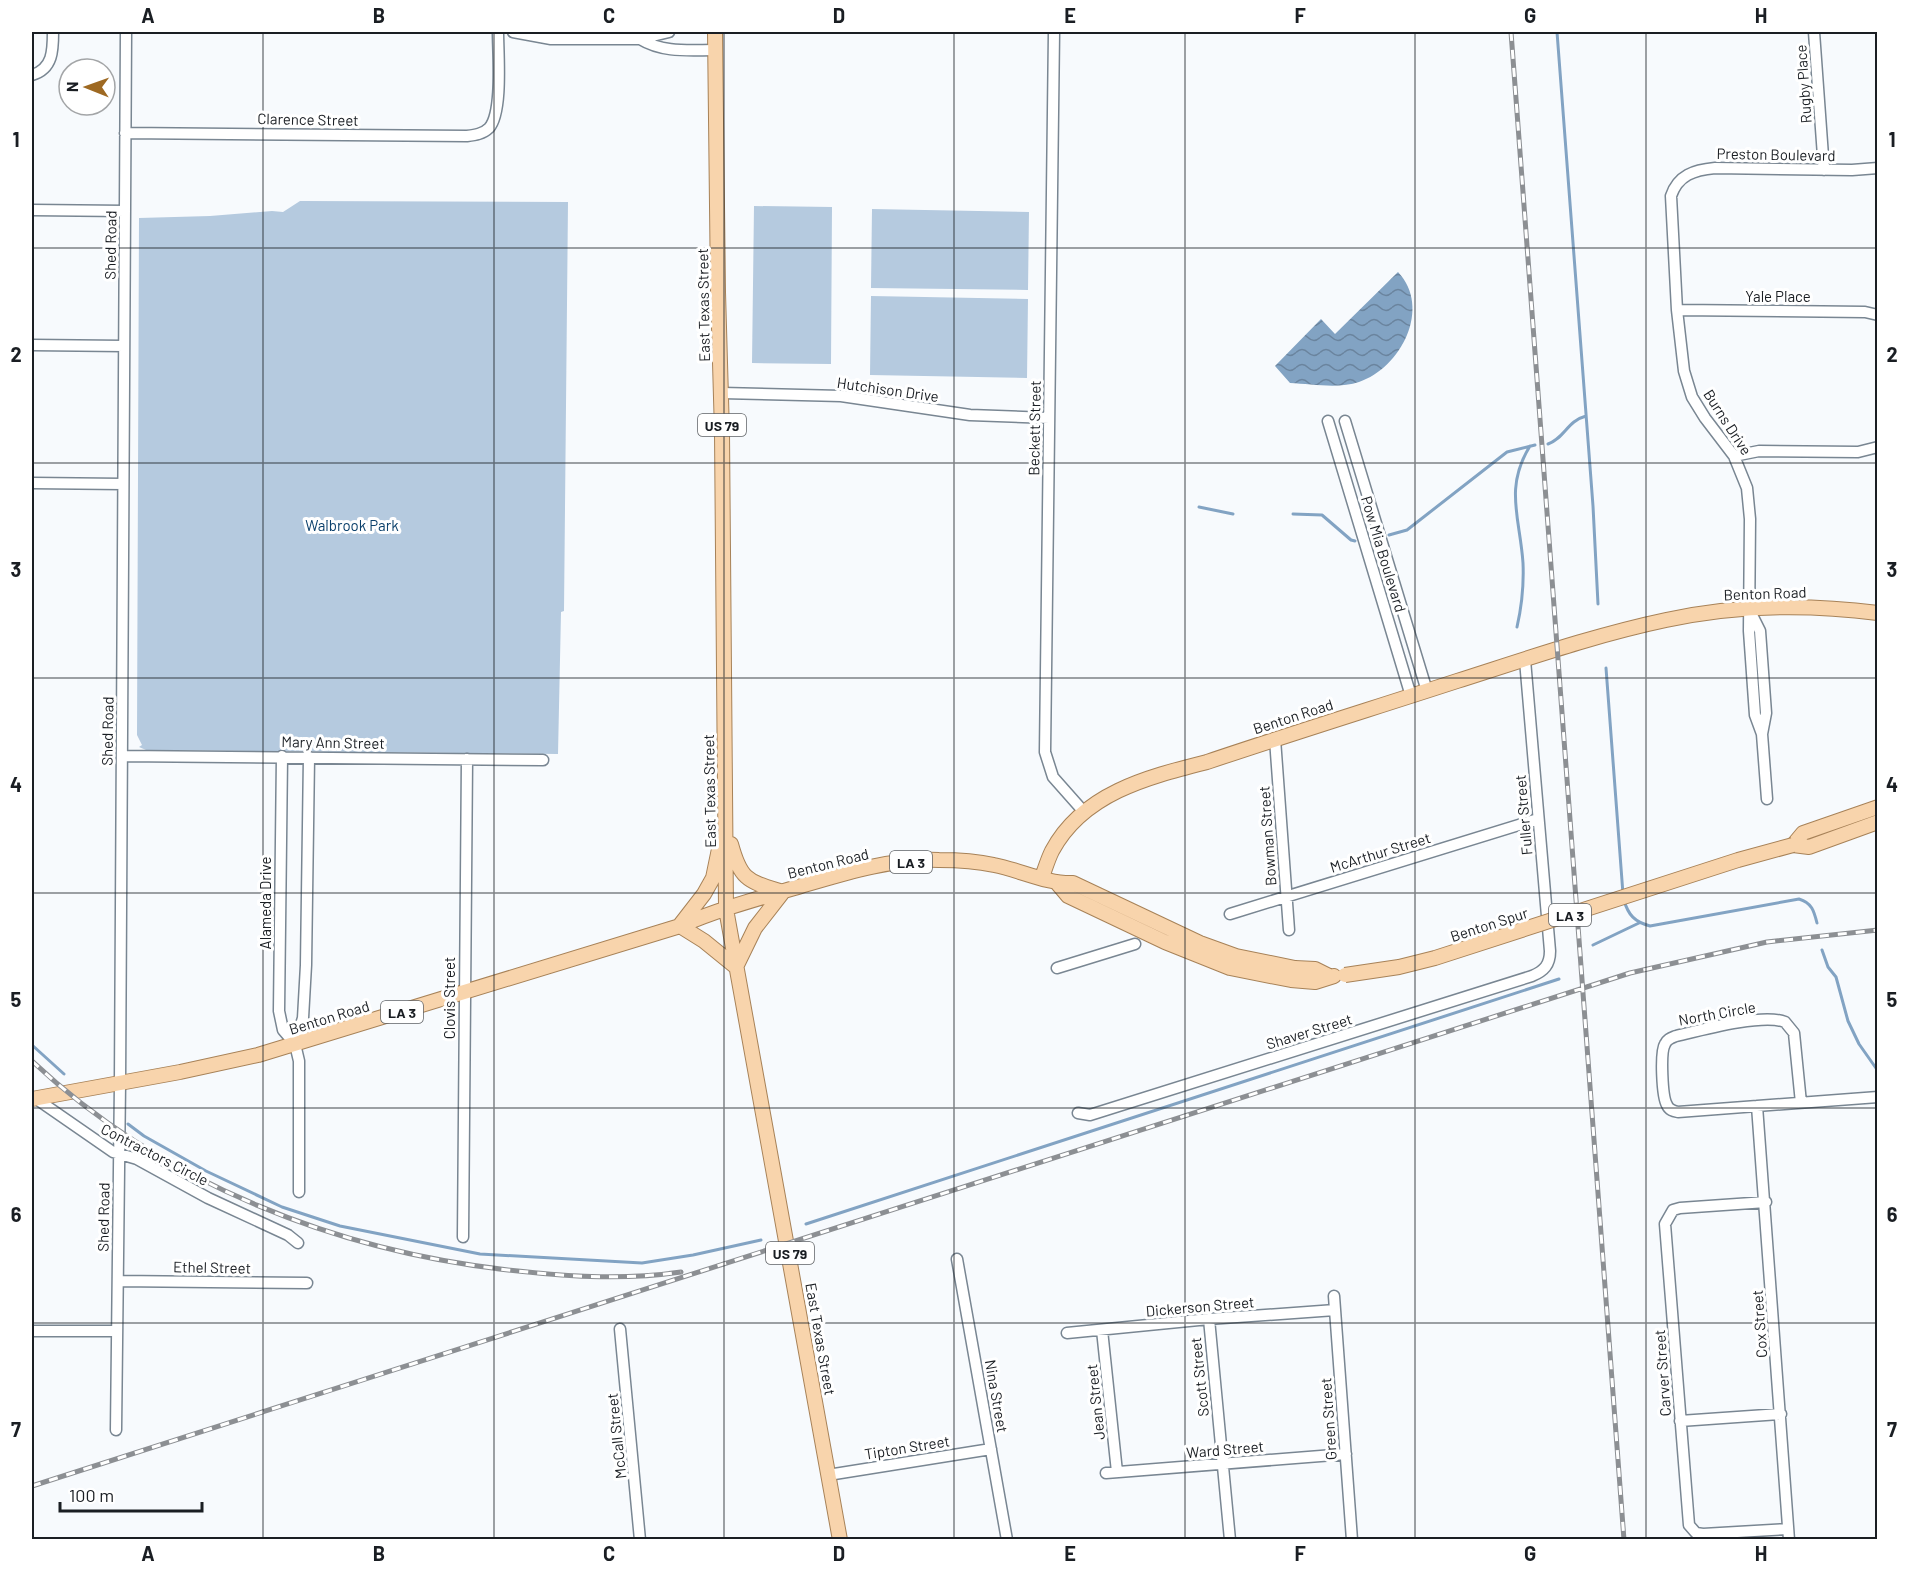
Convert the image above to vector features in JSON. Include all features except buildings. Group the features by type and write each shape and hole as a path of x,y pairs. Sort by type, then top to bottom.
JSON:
{"main road":[{"name":"East Texas Street","path":"715,32 722,393 726,909 840,1539"},
{"name":"Benton Road","path":"33,1099 201,1068 295,1044 680,926 726,909 843,873 902,863 938,860 992,864 1042,877 1052,852 1064,833 1084,812 1124,786 1525,660 1666,620 1749,609 1827,608 1878,613"},
{"name":"Benton Spur","path":"1793,845 1803,833 1878,807"},
{"path":"725,819 735,858 742,874 756,884 783,892 755,927 736,967 704,941 680,926 713,878 725,819"},
{"name":"Benton Spur","path":"1042,877 1057,883 1068,896 1165,942 1230,968 1291,980 1315,982 1329,976 1399,967 1435,958 1738,860 1793,845 1809,847 1878,822"}],"street":[{"path":"32,75 43,69 52,58 53,32"},
{"name":"Shed Road","path":"116,1430 126,32"},
{"name":"Clarence Street","path":"126,133 467,136 479,134 488,128 495,118 497,108 498,32"},
{"path":"513,32 551,39 640,39 669,32"},
{"name":"Beckett Street","path":"1054,32 1046,752 1049,769 1056,782 1084,812"},
{"name":"Rugby Place","path":"1814,32 1824,170"},
{"path":"640,39 650,45 665,49 714,50"},
{"name":"Preston Boulevard","path":"1677,181 1697,169 1878,168"},
{"name":"Burns Drive","path":"1677,181 1670,204 1681,357 1692,397 1734,456 1744,479 1749,508 1749,609 1755,714 1762,734 1767,800"},
{"path":"32,210 125,211"},
{"name":"Yale Place","path":"1677,310 1865,312 1878,315"},
{"path":"32,345 124,346"},
{"name":"Hutchison Drive","path":"722,393 841,396 970,415 1049,418"},
{"name":"Pow Mia Boulevard","path":"1328,421 1411,696"},
{"name":"Pow Mia Boulevard","path":"1345,421 1427,691"},
{"path":"1734,456 1759,451 1858,452 1878,447"},
{"path":"32,483 123,484"},
{"name":"Fuller Street","path":"1525,660 1550,951 1546,968"},
{"name":"Bowman Street","path":"1275,739 1289,930"},
{"name":"Mary Ann Street","path":"122,756 543,760"},
{"name":"Alameda Drive","path":"282,756 279,1011 283,1030 295,1044"},
{"name":"Alameda Drive","path":"299,1192 300,1071 295,1044 303,1018 306,965 309,757"},
{"name":"Clovis Street","path":"463,1237 467,759"},
{"name":"McArthur Street","path":"1230,914 1538,819"},
{"path":"1057,968 1135,944"},
{"name":"Shaver Street","path":"1078,1113 1090,1115 1113,1108 1532,976 1546,968"},
{"name":"North Circle","path":"1801,1102 1796,1040 1794,1033 1785,1022 1772,1019 1724,1025 1676,1036 1665,1043 1662,1058 1665,1099 1668,1108 1678,1112 1878,1097"},
{"name":"Contractors Circle","path":"33,1099 101,1145 119,1154 137,1158 208,1198 288,1235 298,1243"},
{"name":"Cox Street","path":"1757,1106 1766,1202 1789,1534"},
{"name":"Carver Street","path":"1766,1202 1680,1208 1673,1210 1665,1224 1687,1520 1691,1530 1703,1534 1789,1534"},
{"name":"Nina Street","path":"957,1258 1007,1539"},
{"name":"Ethel Street","path":"117,1281 307,1283"},
{"name":"Green Street","path":"1334,1296 1352,1539"},
{"name":"Dickerson Street","path":"1067,1333 1209,1319 1335,1310"},
{"name":"Scott Street","path":"1209,1319 1230,1539"},
{"name":"McCall Street","path":"620,1329 640,1539"},
{"name":"Jean Street","path":"1102,1330 1112,1473"},
{"path":"32,1331 117,1331"},
{"path":"1680,1421 1781,1414"},
{"name":"Tipton Street","path":"828,1475 991,1449"},
{"name":"Ward Street","path":"1112,1473 1346,1454"}],"green space":[{"name":"Walbrook Park","path":"300,201 568,202 564,611 561,612 558,754 146,750 139,747 142,745 137,735 139,218 283,212"},
{"path":"754,206 832,207 831,364 752,363"},
{"path":"872,209 1029,212 1028,290 871,288"},
{"path":"871,296 1028,299 1027,378 870,375"}],"water":[{"path":"1398,272 1408,286 1412,302 1412,319 1399,351 1388,364 1374,375 1351,384 1325,386 1290,383 1275,366 1321,319 1335,334"}],"waterway":[{"path":"1557,32 1593,506 1598,604"},
{"path":"1548,444 1558,438 1574,422 1586,416"},
{"path":"1389,535 1407,530 1507,452 1535,445"},
{"path":"1517,627 1523,571 1516,490 1522,461 1530,446"},
{"path":"1199,507 1233,514"},
{"path":"1293,514 1322,515 1355,541"},
{"path":"1606,668 1623,894"},
{"path":"1624,900 1633,917 1650,926 1799,899 1812,908 1817,923"},
{"path":"1593,945 1639,923"},
{"path":"1822,950 1828,967 1836,977 1848,1021 1859,1044 1878,1071"},
{"path":"806,1224 1559,979"},
{"path":"32,1045 64,1074"},
{"path":"128,1124 144,1136 206,1171 282,1207 340,1226 480,1254 642,1263 693,1255 761,1240"}],"railway":[{"path":"1511,32 1624,1540"},
{"path":"32,1486 1630,973 1767,942 1878,930"},
{"path":"32,1061 83,1105 138,1143 196,1177 257,1205 321,1229 385,1248 451,1262 518,1271 600,1277 681,1272"}]}
